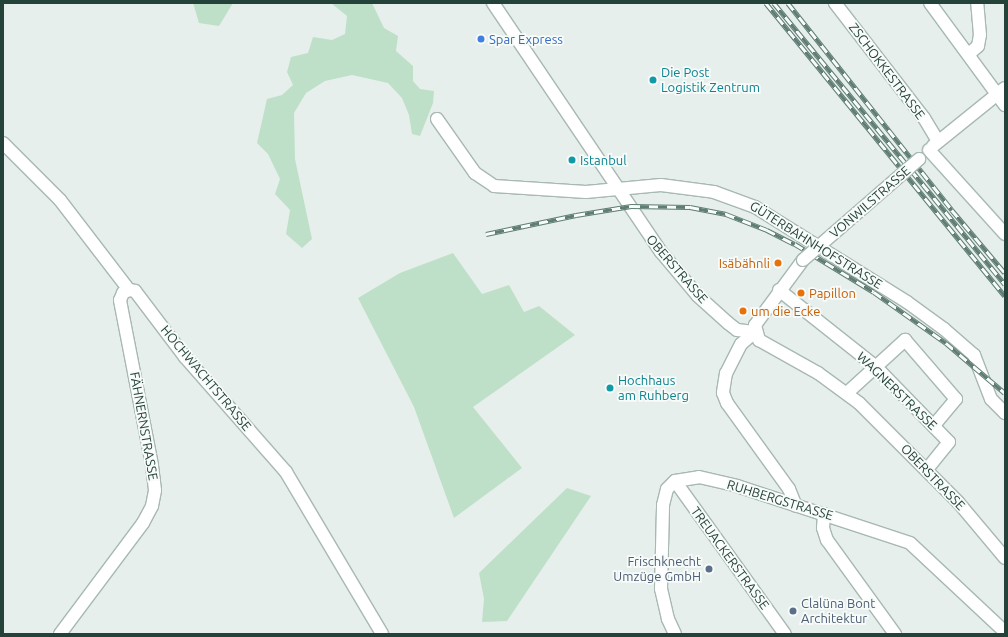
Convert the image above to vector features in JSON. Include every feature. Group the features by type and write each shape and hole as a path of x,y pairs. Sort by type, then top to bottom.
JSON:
{"street":[{"name":"OBERSTRASSE","path":"493,3 657,247 698,296 737,330 755,332 766,345 818,373 847,393 963,507 1005,558"},
{"name":"ZSCHOKKESTRASSE","path":"835,3 924,118 938,141"},
{"path":"930,3 969,54 1001,90 1005,105"},
{"path":"969,54 978,46 980,35 977,3"},
{"name":"VONWILSTRASSE","path":"755,332 755,324 803,260 920,159 938,141 1001,90"},
{"name":"GÜTERBAHNHOFSTRASSE","path":"437,119 475,172 494,186 531,190 618,191 650,185 695,189 727,194 755,206 907,302 944,329 974,355 991,399 1005,413"},
{"name":"HOCHWACHTSTRASSE","path":"3,143 60,200 129,290 134,291 185,357 286,472 382,634"},
{"path":"929,150 1005,234"},
{"name":"FÄHNERNSTRASSE","path":"60,634 143,523 152,506 155,490 152,465 120,300 123,293 129,290"},
{"name":"WAGNERSTRASSE","path":"779,290 875,366 949,442 926,470"},
{"path":"755,332 741,344 726,373 724,393 728,404 789,489 796,506"},
{"path":"847,393 905,340 956,399 933,426"},
{"name":"RUHBERGSTRASSE","path":"675,481 689,478 713,480 824,514 910,543 1005,632"},
{"path":"674,634 668,619 661,582 663,505 667,489 675,481"},
{"name":"TREUACKERSTRASSE","path":"675,481 785,634"},
{"path":"824,514 823,528 827,540 895,634"}],"green space":[{"path":"193,3 233,3 219,26 199,23"},
{"path":"331,3 372,3 384,28 398,36 396,51 413,66 413,81 420,89 434,91 433,103 420,136 412,134 409,115 402,98 388,83 352,75 325,81 306,93 294,113 295,159 312,239 302,248 286,234 290,210 275,194 280,179 268,154 257,143 267,99 282,95 293,85 287,72 291,57 308,53 313,37 332,40 345,34 347,16"},
{"path":"453,253 482,294 509,285 524,312 539,306 575,335 473,407 522,468 454,518 414,407 358,298 400,273"},
{"path":"567,488 591,496 507,621 482,622 484,599 479,573"}],"railway":[{"path":"766,3 1005,296"},
{"path":"774,3 1005,284"},
{"path":"788,3 952,210 1005,273"},
{"path":"486,234 576,215 631,206 690,207 726,214 767,230 795,244 874,292 946,343 1005,393"}],"place":[{"name":"Spar Express","path":"481,39"},
{"name":"Die Post Logistik Zentrum","path":"653,80"},
{"name":"Istanbul","path":"572,160"},
{"name":"Isäbähnli","path":"778,263"},
{"name":"Papillon","path":"801,293"},
{"name":"um die Ecke","path":"743,311"},
{"name":"Hochhaus am Ruhberg","path":"610,388"},
{"name":"Frischknecht Umzüge GmbH","path":"709,569"},
{"name":"Clalüna Bont Architektur","path":"793,611"}]}
